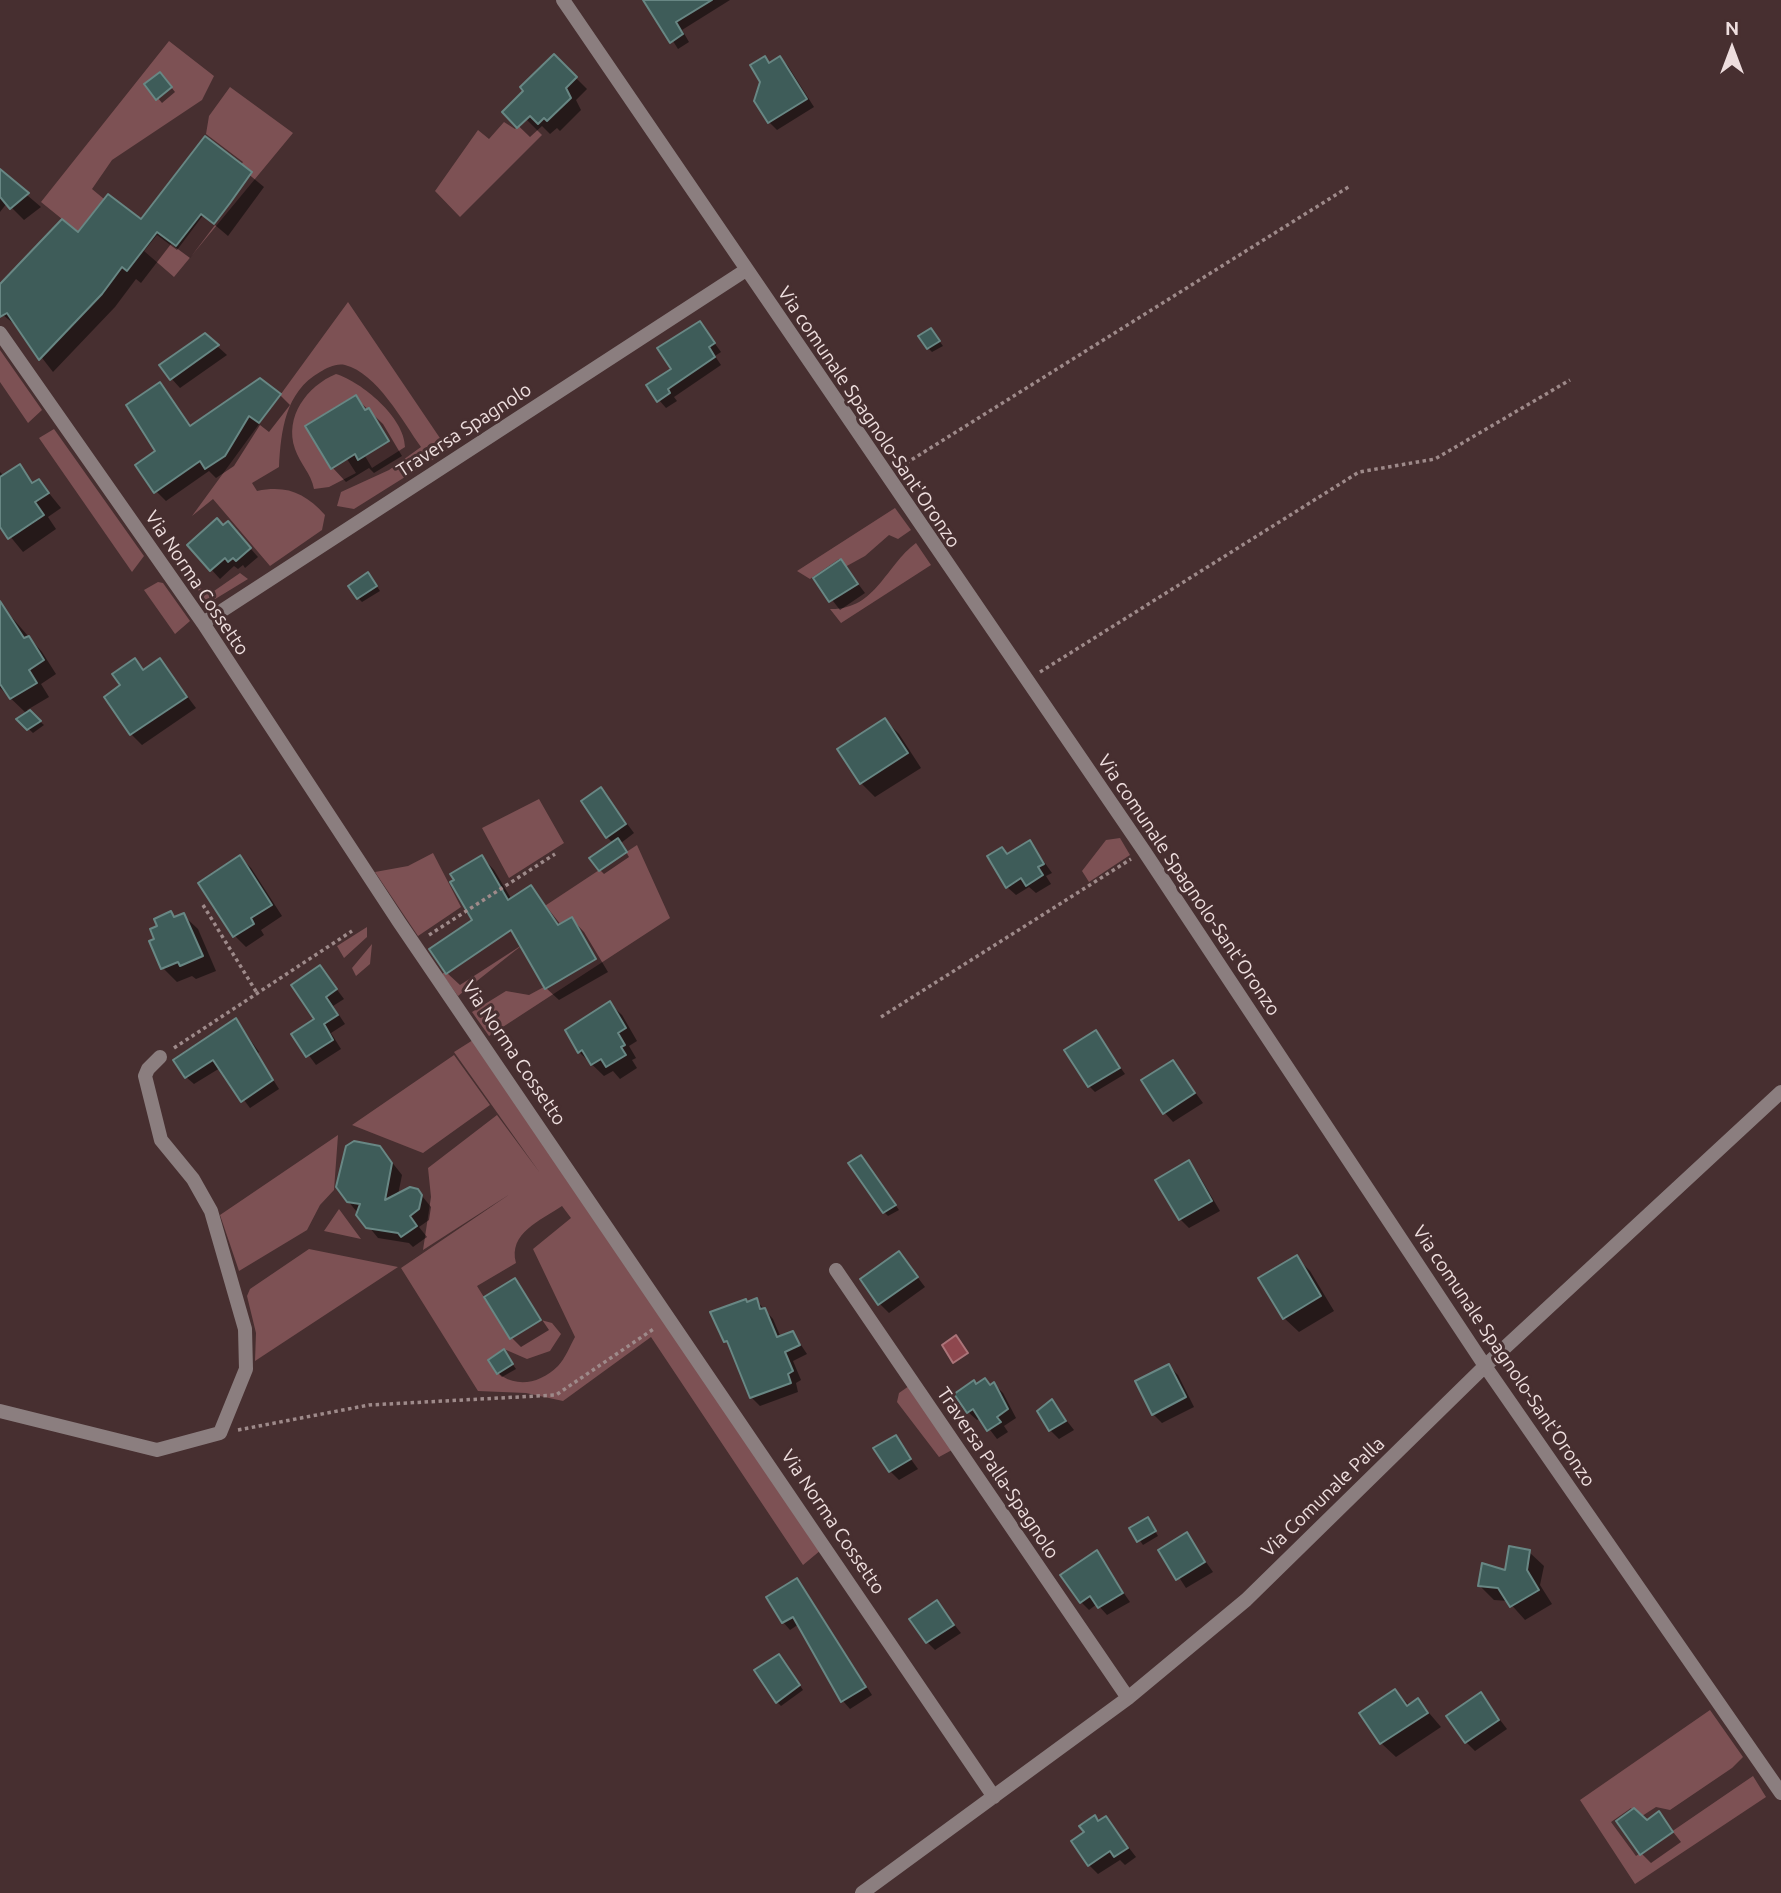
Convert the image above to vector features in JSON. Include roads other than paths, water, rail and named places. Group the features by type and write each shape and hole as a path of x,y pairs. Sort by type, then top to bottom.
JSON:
{"street":[{"name":"Via comunale Spagnolo-Sant'Oronzo","path":"563,0 1144,851 1485,1366 1781,1793"},
{"name":"Traversa Spagnolo","path":"203,623 746,270"},
{"name":"Via Norma Cossetto","path":"0,333 203,623 415,944 672,1318 994,1797"},
{"path":"0,1411 157,1450 220,1433 246,1369 245,1329 211,1211 193,1179 162,1140 145,1076 160,1057"},
{"name":"Via Comunale Palla","path":"862,1893 1128,1698 1246,1600 1485,1366 1781,1092"},
{"name":"Traversa Palla-Spagnolo","path":"836,1270 1128,1698"}]}
